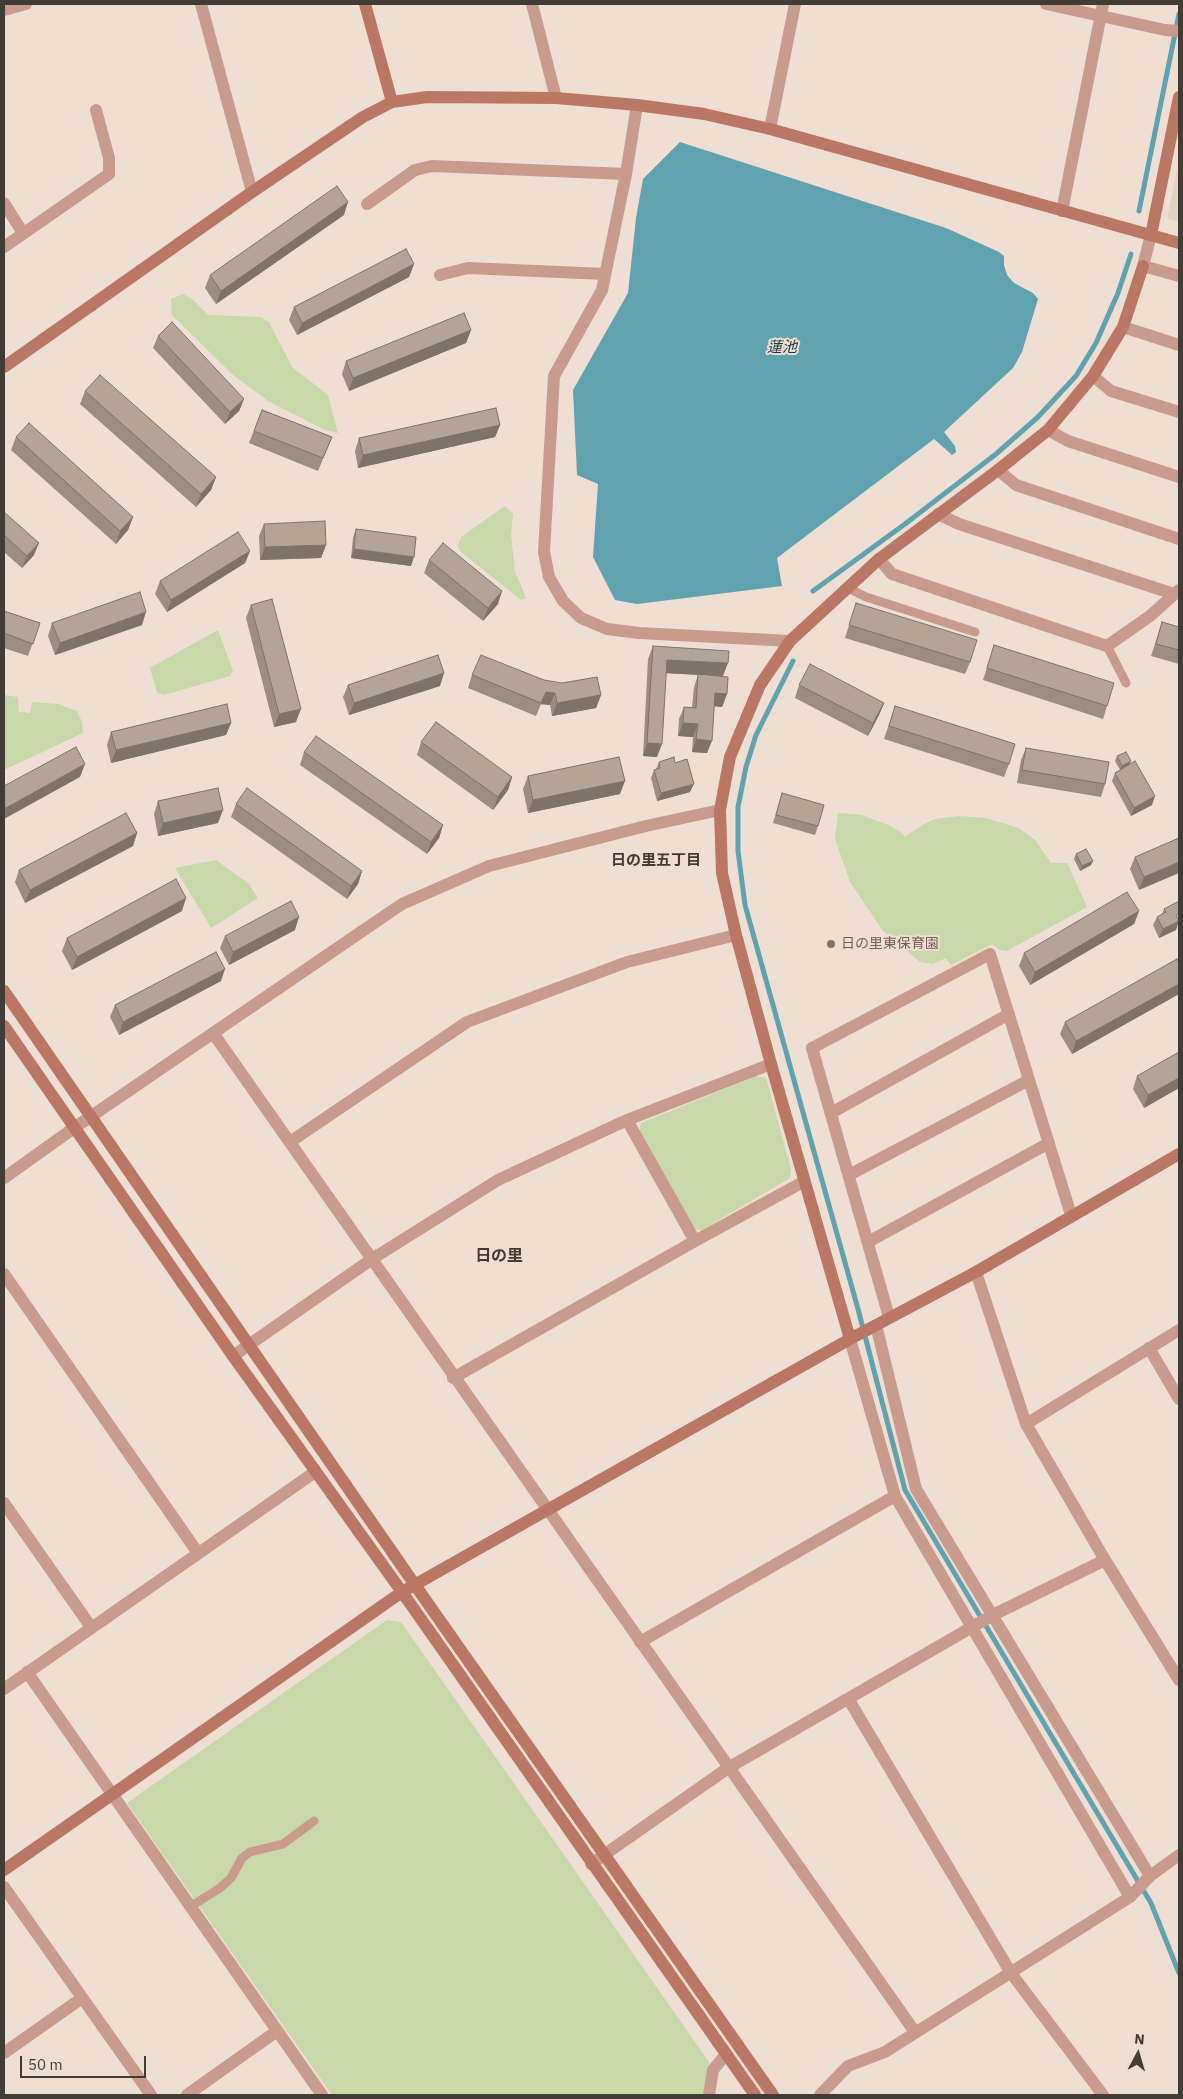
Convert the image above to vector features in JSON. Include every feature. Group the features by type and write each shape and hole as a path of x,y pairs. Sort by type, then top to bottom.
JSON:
{"street":[{"path":"4,10 26,4"},
{"path":"201,4 252,192"},
{"path":"365,4 392,102"},
{"path":"532,4 556,98"},
{"path":"770,128 794,4"},
{"path":"1046,4 1102,9 1165,30 1179,31"},
{"path":"1062,211 1102,9"},
{"path":"4,368 252,192 363,117 392,102 427,97 556,98 637,105 704,114 770,128 1179,243"},
{"path":"1130,1897 971,1629 895,1496 803,1182 736,934 722,873 720,810 730,757 760,684 790,641 879,559 1048,430 1094,376 1123,327 1143,266 1179,97"},
{"path":"637,105 626,174 602,290 554,376 544,552 549,577 563,601 581,618 607,629 639,633 790,641"},
{"path":"4,247 108,174 109,158 96,110"},
{"path":"367,204 415,170 432,166 626,174"},
{"path":"4,202 23,233"},
{"path":"1143,266 1179,276"},
{"path":"440,275 468,268 605,274"},
{"path":"1123,327 1179,345"},
{"path":"1094,376 1111,391 1179,412"},
{"path":"1048,430 1068,441 1179,477"},
{"path":"998,470 1016,486 1179,539"},
{"path":"938,514 959,524 1177,592"},
{"path":"879,559 892,574 1107,646 1150,616 1177,592"},
{"path":"4,1178 91,1116 402,904 490,866 646,826 720,810"},
{"path":"290,1142 467,1022 626,962 736,934"},
{"path":"889,1317 812,1048 990,954 1071,1215"},
{"path":"4,991 603,1855 773,2095"},
{"path":"831,1113 1009,1014"},
{"path":"4,1026 233,1356 402,1592 591,1864 755,2095"},
{"path":"213,1033 915,2032"},
{"path":"233,1356 372,1258 498,1180 626,1120 771,1064"},
{"path":"848,1175 1029,1080"},
{"path":"626,1120 695,1241"},
{"path":"868,1242 1049,1143"},
{"path":"4,1870 402,1592 889,1317 976,1272 1071,1215 1179,1154"},
{"path":"454,1378 803,1182"},
{"path":"976,1272 1026,1424 1105,1560 1179,1680"},
{"path":"4,1274 198,1553"},
{"path":"876,1325 916,1488 1150,1876"},
{"path":"1026,1424 1179,1330"},
{"path":"1149,1348 1179,1399"},
{"path":"4,1689 315,1472"},
{"path":"640,1642 895,1496"},
{"path":"6,1510 91,1627"},
{"path":"591,1864 728,1768 993,1615 1105,1560"},
{"path":"27,1672 322,2095"},
{"path":"848,1700 1011,1973 1103,2095"},
{"path":"820,2095 848,2066 885,2052 1130,1897 1150,1876 1179,1854"},
{"path":"4,1887 151,2095"},
{"path":"4,2053 82,1998"},
{"path":"187,2095 277,2031"},
{"path":"709,2095 713,2070 726,2054"}],"lane":[{"path":"848,588 866,597 975,632"},
{"path":"1107,646 1126,683"},
{"path":"190,1907 220,1888 231,1878 242,1858 250,1852 283,1844 314,1821"}],"shaded area":[{"path":"1179,160 1179,222 1167,219"}],"green space":[{"path":"183,294 192,299 208,315 261,317 269,322 292,367 328,395 338,433 325,430 268,401 232,374 172,315 171,299"},
{"path":"505,506 513,514 511,535 515,572 526,598 521,600 461,552 458,546 461,537"},
{"path":"218,630 233,671 230,676 164,695 157,692 150,668"},
{"path":"4,695 18,697 19,712 30,713 32,702 58,704 77,711 82,722 83,733 4,770"},
{"path":"838,813 861,815 886,824 901,832 905,837 935,819 959,816 986,818 1019,828 1035,840 1051,863 1067,863 1087,907 1007,951 1000,950 992,944 951,965 946,958 933,964 920,962 883,931 850,882 835,839"},
{"path":"216,860 249,884 258,898 211,928 175,868"},
{"path":"757,1076 766,1078 791,1169 790,1178 702,1230 694,1229 639,1133 641,1123"},
{"path":"387,1620 401,1622 709,2062 703,2095 332,2095 127,1803"}],"water":[{"name":"蓮池","path":"680,142 946,228 999,252 1004,256 1007,275 1014,283 1033,293 1038,299 1022,352 1013,368 944,432 955,446 956,452 952,455 934,439 777,558 782,586 637,604 615,600 593,557 598,484 577,475 573,390 628,293 636,218 643,179"}],"building":[{"path":"337,186 348,202 221,291 210,275"},
{"path":"406,249 414,264 302,323 294,307"},
{"path":"464,313 471,330 353,378 346,361"},
{"path":"172,322 244,399 230,412 158,336"},
{"path":"100,375 216,477 201,494 85,391"},
{"path":"496,408 500,425 363,455 359,438"},
{"path":"262,410 332,437 323,458 254,431"},
{"path":"29,423 133,517 120,531 16,437"},
{"path":"4,512 39,543 27,556 4,535"},
{"path":"325,521 326,545 265,547 264,524"},
{"path":"356,529 416,537 414,557 354,549"},
{"path":"238,532 250,551 171,600 160,581"},
{"path":"443,543 502,591 488,608 429,560"},
{"path":"140,592 146,612 60,643 52,623"},
{"path":"272,599 301,709 279,714 251,605"},
{"path":"856,603 977,640 970,662 849,625"},
{"path":"4,611 40,623 33,644 4,633"},
{"path":"1162,622 1179,627 1179,650 1156,644"},
{"path":"994,645 1114,683 1107,706 987,668"},
{"path":"653,646 729,651 728,663 667,660 662,744 647,743"},
{"path":"438,655 444,673 354,703 348,685"},
{"path":"481,655 544,680 562,683 597,677 601,695 557,703 555,693 546,692 541,703 472,675"},
{"path":"810,664 884,703 873,723 799,685"},
{"path":"698,674 728,677 727,694 715,693 712,741 696,739 698,724 683,723 684,707 696,708"},
{"path":"227,704 231,723 116,750 111,732"},
{"path":"895,706 1015,744 1009,764 889,726"},
{"path":"436,722 512,777 498,797 421,742"},
{"path":"316,736 443,825 431,842 304,752"},
{"path":"76,747 85,764 4,809 4,786"},
{"path":"1026,748 1109,762 1105,784 1022,770"},
{"path":"1126,752 1131,761 1122,766 1117,756"},
{"path":"619,757 625,781 533,800 528,776"},
{"path":"674,757 675,763 687,759 694,784 661,793 654,770 660,768 659,762"},
{"path":"1135,761 1155,796 1134,808 1115,773"},
{"path":"218,788 223,810 163,823 158,801"},
{"path":"247,788 362,871 351,886 236,804"},
{"path":"782,793 824,805 818,826 776,815"},
{"path":"126,813 137,833 30,890 19,870"},
{"path":"1179,838 1179,862 1144,877 1135,857"},
{"path":"1086,849 1093,861 1082,866 1076,854"},
{"path":"176,879 186,898 77,957 67,938"},
{"path":"1127,892 1139,911 1035,972 1024,953"},
{"path":"291,901 299,917 233,952 225,936"},
{"path":"1179,901 1179,914 1176,915 1179,921 1163,929 1157,917 1166,912 1164,909"},
{"path":"216,952 225,969 123,1022 115,1005"},
{"path":"1177,959 1179,963 1179,984 1076,1041 1065,1022"},
{"path":"1179,1052 1179,1078 1148,1095 1137,1076"}],"waterway":[{"path":"1139,211 1179,14"},
{"path":"813,591 905,524 996,454 1038,417 1076,376 1096,343 1118,293 1131,254"},
{"path":"793,661 756,735 746,767 738,807 738,851 745,905 858,1309 905,1490 1151,1903 1179,1973"}],"place":[{"name":"日の里東保育園","path":"831,944"}],"district":[{"name":"日の里五丁目","path":"656,861"},
{"name":"日の里","path":"499,1256"}]}
